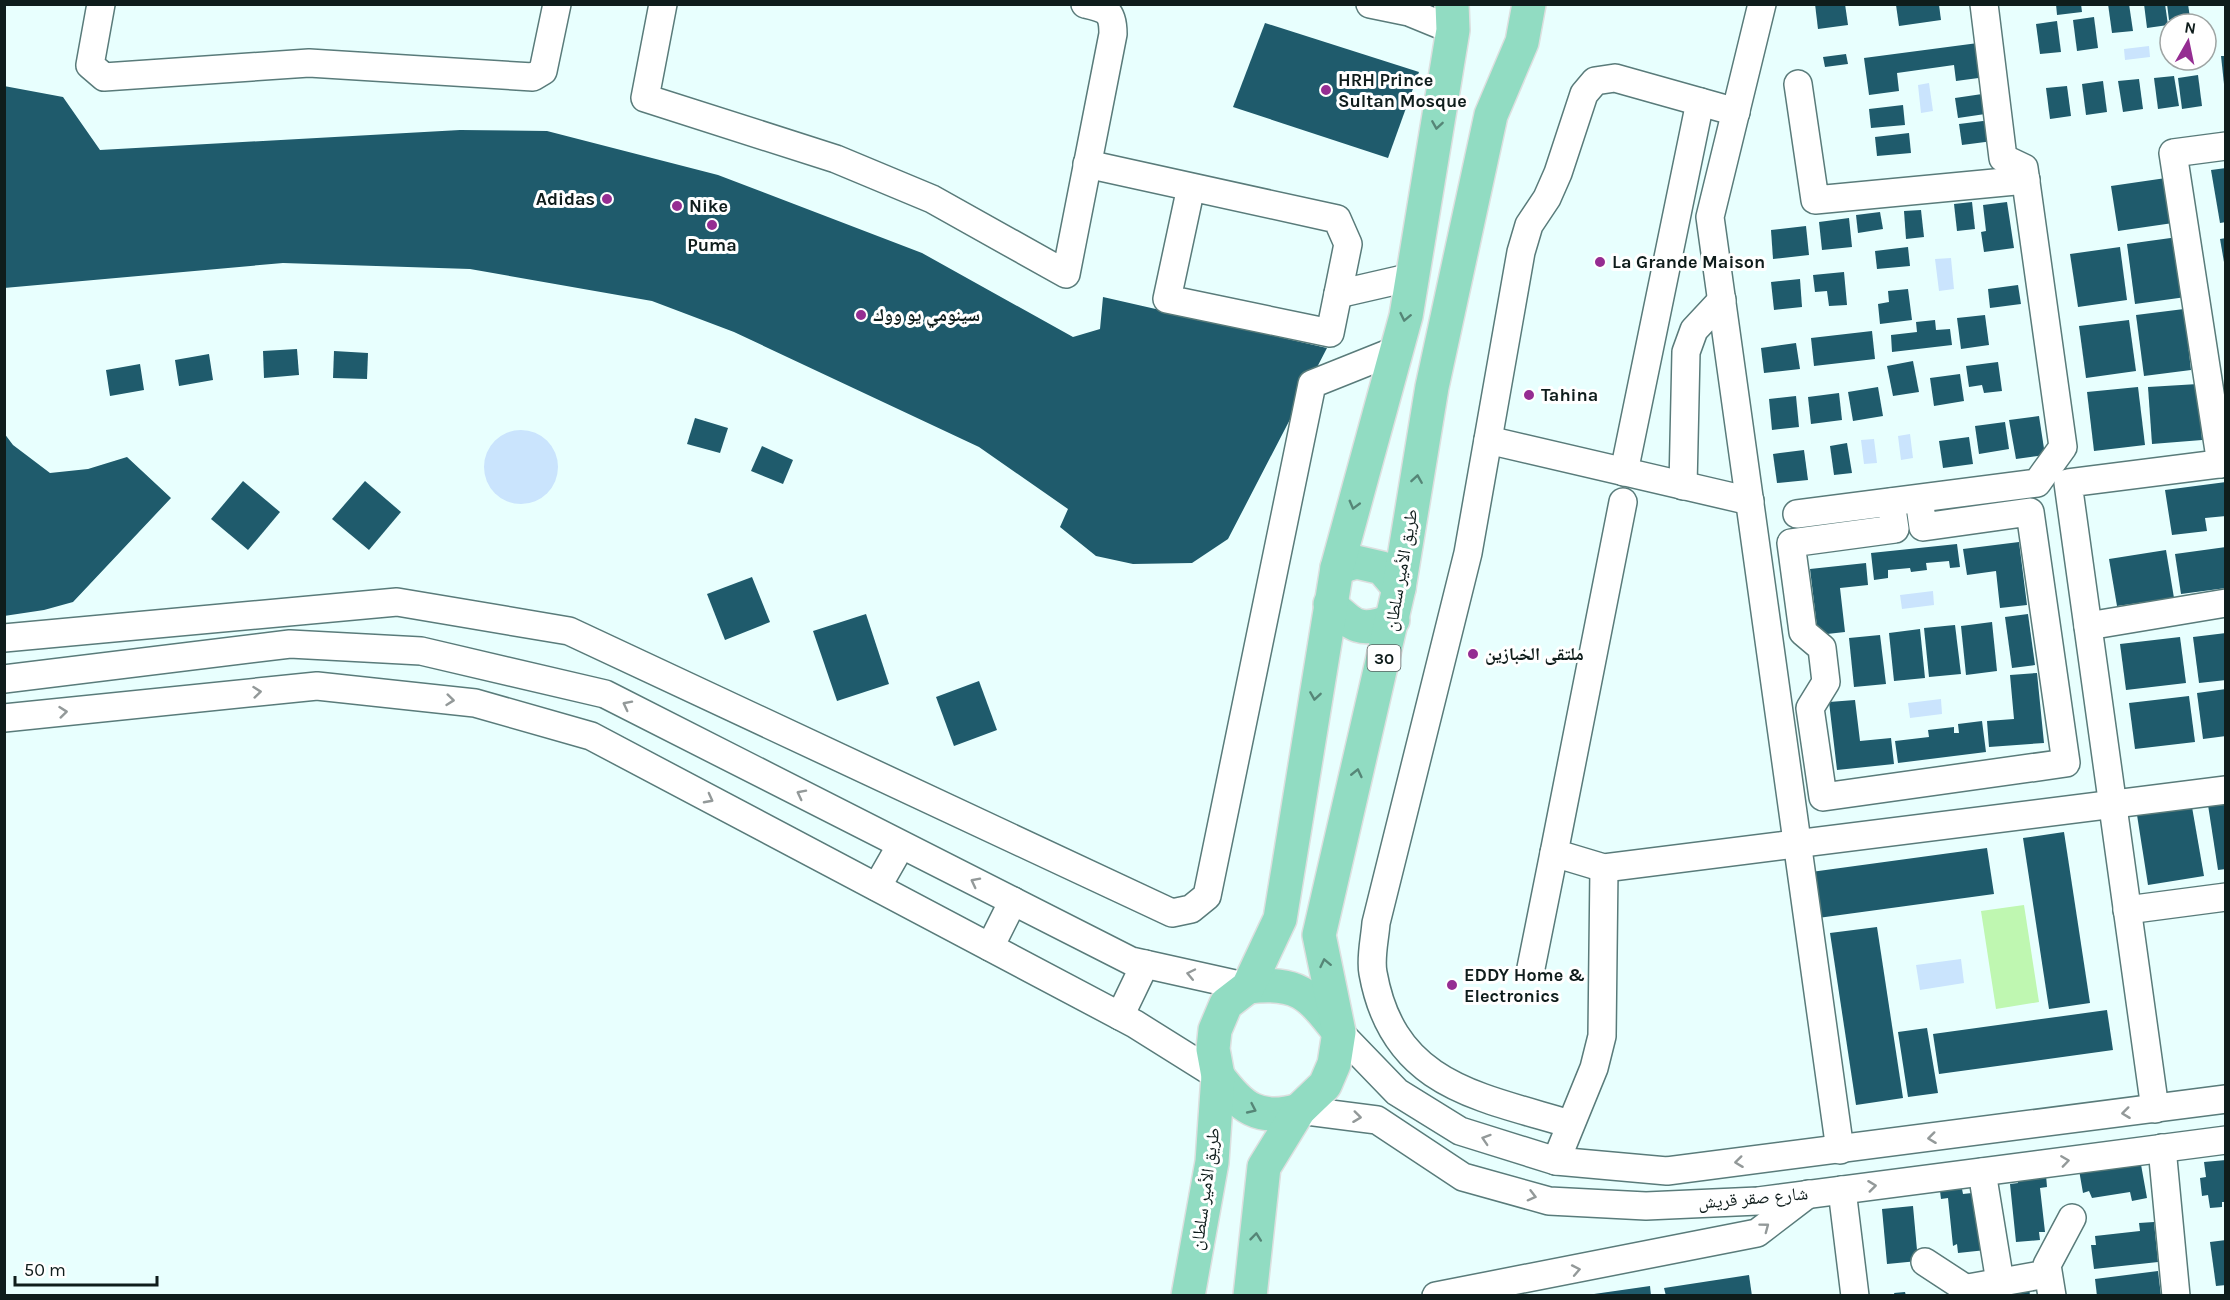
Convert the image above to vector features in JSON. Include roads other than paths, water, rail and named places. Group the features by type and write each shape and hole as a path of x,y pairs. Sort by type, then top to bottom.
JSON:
{"main road":[{"name":"طريق الأمير سلطان","path":"1250,1296 1264,1167 1299,1110 1325,1084 1334,1064 1339,1032 1319,935 1399,588 1432,387 1491,115 1522,42 1529,4"},
{"name":"طريق الأمير سلطان","path":"1188,1296 1212,1162 1218,1076 1213,1048 1215,1030 1226,1004 1248,987 1280,920 1337,568 1406,316 1452,17"},
{"path":"1337,568 1356,562 1382,568 1399,588"},
{"path":"1330,604 1349,622 1371,628 1392,620"},
{"path":"1248,987 1272,984 1294,989 1315,1002 1339,1032"},
{"path":"1218,1076 1232,1095 1247,1108 1264,1114 1282,1115 1299,1110"}],"street":[{"path":"101,4 90,65 104,77 309,63 533,76 543,71 557,4"},
{"path":"663,4 645,98 836,159 913,191 932,199 1066,274 1113,34 1113,21 1109,12 1085,4"},
{"path":"1370,4 1452,17"},
{"path":"1761,4 1710,217 1840,1150"},
{"path":"1797,514 2037,483 2063,447 2024,168 2003,158 1984,4"},
{"path":"1570,1124 1475,1096 1431,1074 1403,1047 1384,1011 1373,971 1376,922 1468,554 1521,252 1528,225 1547,198 1584,94 1595,81 1615,78 1736,112"},
{"path":"1798,84 1815,200 2026,180"},
{"path":"1624,472 1700,102"},
{"path":"2155,1109 2068,483 2223,464 2173,153 2226,146"},
{"path":"1088,164 1337,219 1348,244 1330,333 1167,299 1191,187"},
{"path":"1338,294 1412,277"},
{"path":"1683,486 1686,352 1694,330 1722,300"},
{"path":"4,638 397,602 568,632 1172,913 1191,909 1207,896 1312,384 1397,350"},
{"path":"1488,440 1749,501"},
{"path":"1892,502 1895,530 1791,543 1803,632 1822,648 1825,670 1826,682 1810,708 1823,797 2066,763 2030,512 1923,527 1919,499"},
{"path":"1531,968 1623,502"},
{"path":"2088,626 2226,603"},
{"path":"4,679 290,645 421,651 605,694 1131,961 1248,987"},
{"path":"372,692 377,649"},
{"path":"187,657 192,699"},
{"path":"503,711 511,672"},
{"path":"4,718 317,686 475,703 591,736 1119,1016 1218,1076"},
{"path":"675,780 694,740"},
{"path":"1554,853 1604,868 2226,790"},
{"path":"877,887 901,845"},
{"path":"1556,1161 1594,1068 1602,1036 1604,868"},
{"path":"2127,910 2226,897"},
{"path":"990,947 1013,902"},
{"path":"1119,1016 1145,964"},
{"name":"شارع صقر قريش","path":"1339,1032 1396,1092 1460,1131 1556,1161 1667,1171 2226,1100"},
{"name":"شارع صقر قريش","path":"1299,1110 1377,1120 1463,1177 1549,1201 1646,1206 1758,1201 2226,1140"},
{"path":"2162,1148 2176,1296"},
{"path":"1982,1172 2000,1282"},
{"path":"1842,1190 1855,1296"},
{"path":"1436,1296 1537,1287 1757,1233 1809,1194"},
{"path":"1925,1262 1972,1292 2000,1282 2049,1285 2047,1265 2072,1218"}],"water":[{"path":"2149,46 2150,57 2125,60 2124,49"},
{"path":"1929,83 1933,111 1921,113 1918,85"},
{"path":"1951,258 1954,289 1939,291 1935,259"},
{"path":"521,430 542,436 552,446 558,467 552,488 542,498 521,504 500,498 490,488 484,467 490,446 500,436"},
{"path":"1910,434 1913,458 1901,460 1898,436"},
{"path":"1874,439 1877,463 1864,464 1861,440"},
{"path":"1933,591 1934,605 1902,609 1900,595"},
{"path":"1941,699 1942,714 1910,718 1908,703"},
{"path":"1961,959 1964,983 1920,990 1916,965"}],"place":[{"name":"HRH Prince Sultan Mosque","path":"1326,90"},
{"name":"Adidas","path":"607,199"},
{"name":"Nike","path":"677,206"},
{"name":"Puma","path":"712,225"},
{"name":"La Grande Maison","path":"1600,262"},
{"name":"سينومي يو ووك","path":"861,315"},
{"name":"Tahina","path":"1529,395"},
{"name":"ملتقى الخبازين","path":"1473,654"},
{"name":"EDDY Home & Electronics","path":"1452,985"}]}
